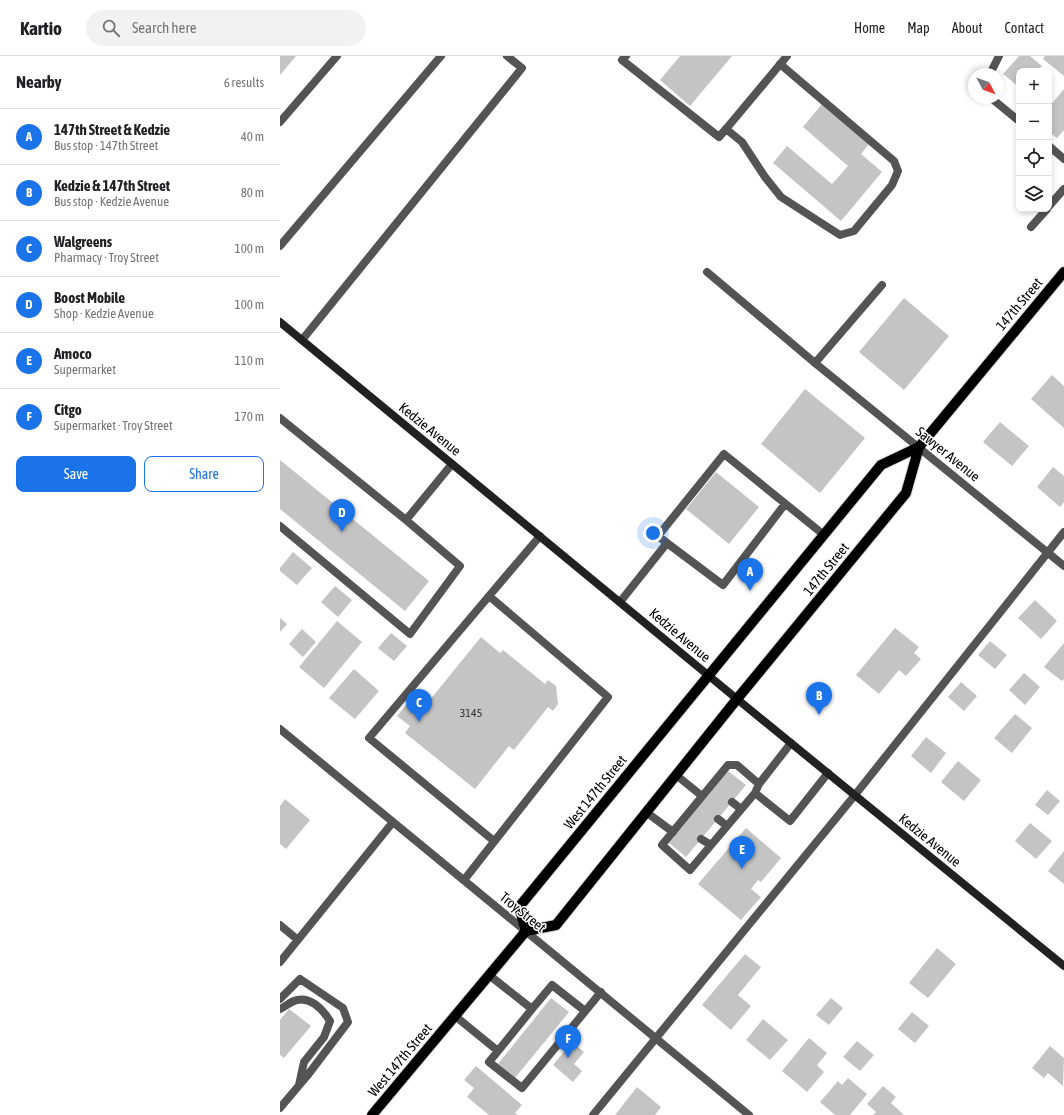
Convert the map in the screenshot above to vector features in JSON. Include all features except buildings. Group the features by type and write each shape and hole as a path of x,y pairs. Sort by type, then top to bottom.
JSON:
{"main road":[{"name":"147th Street","path":"737,699 906,494 919,447 1064,272"},
{"name":"Kedzie Avenue","path":"280,322 791,744 1064,966"},
{"name":"147th Street","path":"708,675 881,465 919,447"},
{"name":"West 147th Street","path":"372,1115 526,931 519,907 708,675"},
{"path":"526,931 556,925 737,699"}],"street":[{"path":"280,122 337,56"},
{"path":"280,246 441,56"},
{"path":"302,340 522,68 507,56"},
{"path":"626,56 622,60 719,137 787,56"},
{"path":"993,68 999,56"},
{"path":"726,129 742,142 765,177 781,197 840,235 854,231 892,186 898,171 894,161 780,64"},
{"path":"998,104 1016,119"},
{"path":"1052,149 1064,159"},
{"path":"1052,203 1064,189"},
{"path":"1031,227 1044,212"},
{"name":"Sawyer Avenue","path":"707,272 815,363 1064,566"},
{"path":"815,363 882,285"},
{"path":"280,418 406,520 460,566 410,634 280,526"},
{"path":"784,504 723,585 658,536 724,454 824,535"},
{"path":"406,520 452,464"},
{"path":"593,1115 855,795 1064,532"},
{"path":"494,841 369,738 540,536"},
{"path":"620,602 667,543"},
{"path":"464,880 608,697 489,596"},
{"name":"Troy Street","path":"280,729 749,1115"},
{"path":"759,784 737,765 728,764 712,788 702,796 682,825 672,832 662,845 690,870 755,793 759,784 791,744"},
{"path":"755,793 790,821 828,773"},
{"path":"676,775 702,796"},
{"path":"732,802 741,809"},
{"path":"646,812 672,832"},
{"path":"718,820 727,826"},
{"path":"280,962 393,822"},
{"path":"701,839 711,845"},
{"path":"280,925 298,940"},
{"path":"489,975 532,1009"},
{"path":"280,999 300,979 343,1008 348,1022 299,1086 280,1108"},
{"path":"585,1011 552,985 489,1062 522,1088 601,992"},
{"path":"280,1009 297,1000 311,1002 322,1010 330,1021 324,1037 304,1062 299,1086"},
{"path":"455,1016 498,1051"}],"place":[{"name":"Boost Mobile","path":"342,532"},
{"name":"147th Street & Kedzie","path":"750,591"},
{"name":"Kedzie & 147th Street","path":"819,715"},
{"name":"Walgreens","path":"419,722"},
{"name":"Amoco","path":"742,869"},
{"name":"Citgo","path":"568,1058"}]}
